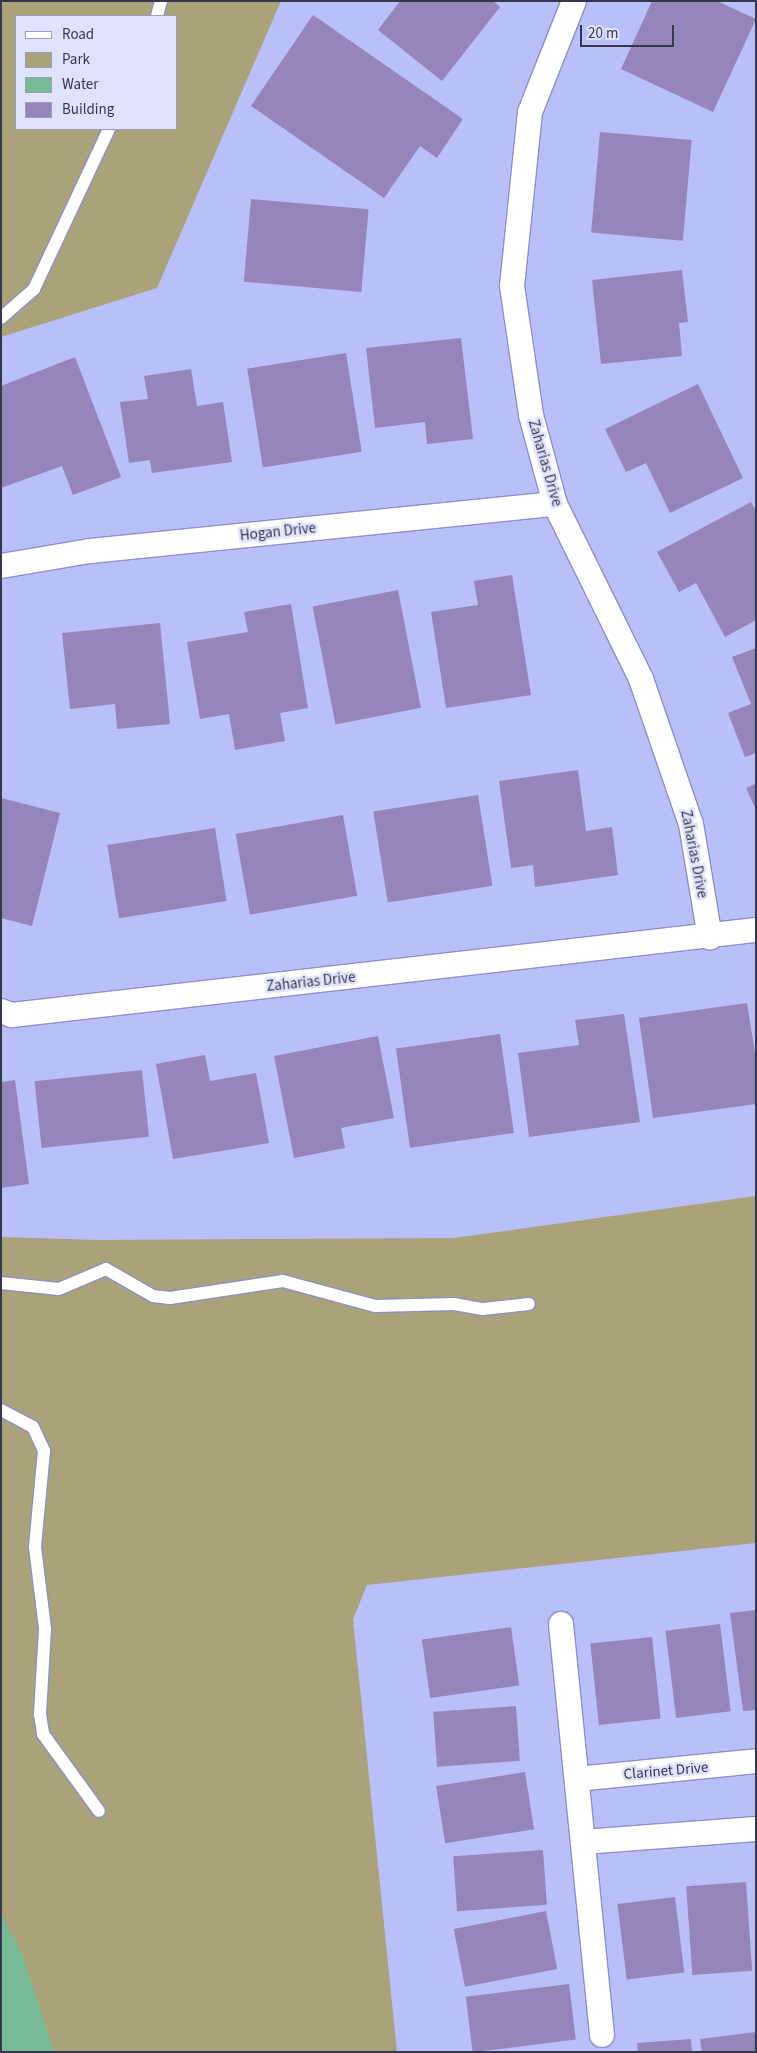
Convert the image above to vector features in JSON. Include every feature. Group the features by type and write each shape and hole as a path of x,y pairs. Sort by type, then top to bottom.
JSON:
{"street":[{"name":"Zaharias Drive","path":"574,1 530,112 512,286 532,415 555,504 641,679 691,824 710,937"},
{"name":"Hogan Drive","path":"1,566 90,551 555,504"},
{"name":"Zaharias Drive","path":"1,1011 12,1015 710,937 756,930"},
{"path":"561,1624 602,2035"},
{"name":"Clarinet Drive","path":"576,1779 756,1761"},
{"path":"583,1842 756,1829"}],"lane":[{"path":"157,15 161,1"},
{"path":"1,318 34,289 109,130"},
{"path":"1,1283 59,1289 106,1269 153,1296 170,1298 283,1281 375,1306 454,1304 483,1309 529,1304"},
{"path":"1,1410 33,1427 44,1451 35,1547 45,1629 40,1714 43,1734 99,1811"}],"green space":[{"path":"1,1 281,1 157,288 1,337"},
{"path":"756,1196 756,1543 367,1585 353,1619 397,2052 1,2052 1,1237 98,1240 454,1238"}],"water":[{"path":"1,1913 23,1957 54,2052 1,2052"}],"building":[{"path":"400,1 493,1 500,7 442,81 378,30"},
{"path":"652,1 717,1 756,19 713,112 621,69"},
{"path":"313,15 463,119 437,158 420,146 384,198 251,106"},
{"path":"600,132 692,140 683,241 591,233"},
{"path":"251,199 369,209 361,292 244,282"},
{"path":"682,270 688,322 679,323 682,356 601,364 592,280"},
{"path":"461,338 473,439 427,444 425,422 375,428 366,348"},
{"path":"346,353 362,452 263,467 247,369"},
{"path":"75,357 121,477 73,495 62,466 1,488 1,386"},
{"path":"191,369 197,406 223,402 232,462 152,473 150,460 129,463 120,402 148,399 144,376"},
{"path":"698,384 743,478 670,513 646,463 626,472 605,429"},
{"path":"751,502 756,511 756,620 725,637 696,583 679,592 657,552"},
{"path":"512,575 531,695 446,708 431,612 478,605 474,581"},
{"path":"398,590 421,708 335,724 313,607"},
{"path":"291,604 308,708 280,713 285,741 235,750 229,714 200,719 187,642 248,632 244,612"},
{"path":"160,623 170,724 117,729 115,704 70,709 62,633"},
{"path":"756,648 756,753 745,757 728,713 751,704 732,657"},
{"path":"578,770 586,831 612,827 618,875 535,887 533,865 511,868 499,781"},
{"path":"756,783 756,810 746,788"},
{"path":"478,795 492,886 388,902 373,812"},
{"path":"1,798 60,813 32,926 1,918"},
{"path":"343,815 357,896 250,915 236,834"},
{"path":"215,828 227,901 119,918 107,845"},
{"path":"747,1003 756,1059 756,1104 653,1118 639,1018"},
{"path":"624,1014 640,1122 529,1137 518,1053 579,1045 575,1020"},
{"path":"500,1034 514,1133 410,1148 396,1049"},
{"path":"378,1036 394,1118 341,1128 345,1148 294,1158 274,1056"},
{"path":"205,1055 210,1081 256,1073 269,1143 173,1159 156,1064"},
{"path":"142,1070 149,1137 42,1148 35,1081"},
{"path":"15,1080 29,1184 1,1188 1,1082"},
{"path":"756,1610 756,1710 743,1711 730,1613"},
{"path":"720,1624 731,1711 676,1718 665,1631"},
{"path":"511,1627 519,1685 430,1698 422,1640"},
{"path":"652,1637 661,1719 599,1725 590,1643"},
{"path":"516,1706 520,1761 437,1767 433,1712"},
{"path":"525,1772 534,1829 445,1843 436,1786"},
{"path":"543,1850 547,1905 457,1911 453,1856"},
{"path":"746,1882 752,1971 692,1975 686,1886"},
{"path":"675,1897 684,1972 627,1980 617,1904"},
{"path":"546,1911 557,1969 465,1987 454,1929"},
{"path":"569,1984 576,2040 473,2052 466,1997"},
{"path":"756,2032 756,2052 702,2052 700,2039"},
{"path":"691,2039 692,2052 638,2052 637,2043"}]}
